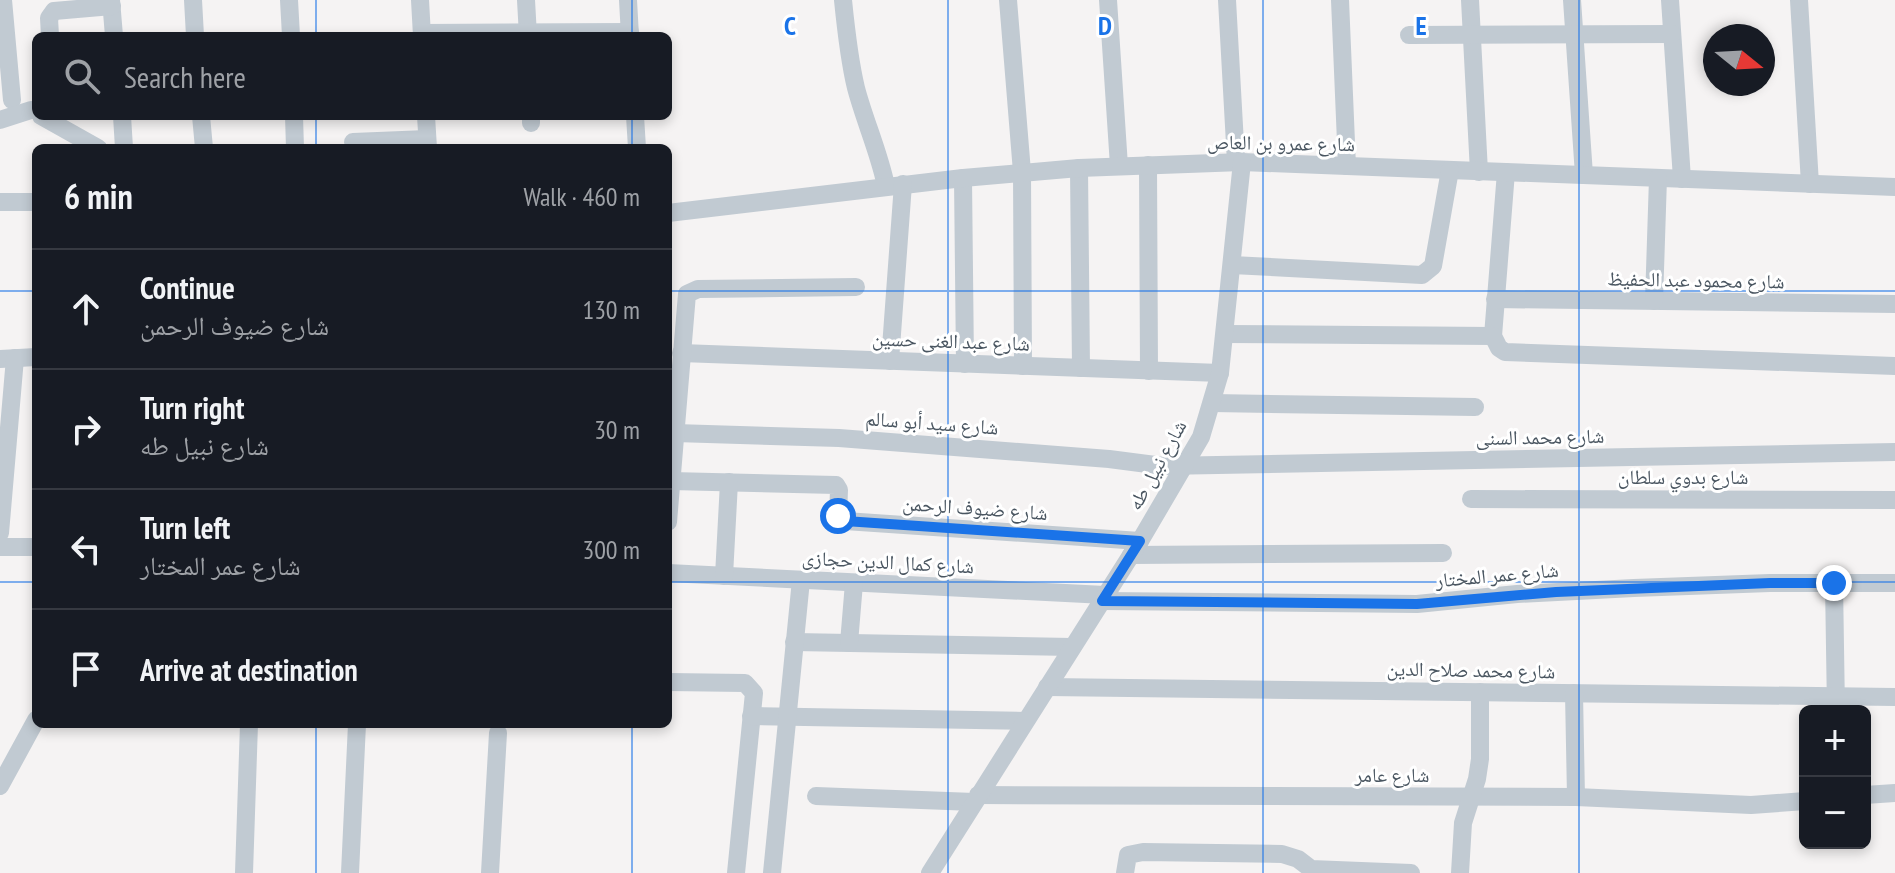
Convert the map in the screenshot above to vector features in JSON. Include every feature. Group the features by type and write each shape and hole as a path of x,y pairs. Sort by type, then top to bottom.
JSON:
{"street":[{"path":"3,0 6,96 32,109"},
{"path":"193,0 195,32"},
{"path":"289,0 291,32"},
{"path":"420,0 422,32"},
{"path":"526,0 528,32"},
{"path":"628,0 630,32"},
{"path":"843,0 850,60 857,89 881,162 894,185 890,361"},
{"path":"1008,0 1022,172 1023,366"},
{"path":"1108,0 1119,166"},
{"name":"شارع نبيل طه","path":"930,873 1136,548 1201,437 1220,373 1239,162 1227,0"},
{"path":"1340,0 1347,166"},
{"path":"1470,0 1479,172"},
{"path":"1572,0 1584,175"},
{"path":"1670,0 1682,179"},
{"path":"1799,0 1810,184"},
{"path":"50,32 51,14 58,10 76,4 111,3 114,32"},
{"path":"1409,35 1672,34"},
{"path":"0,120 32,117"},
{"path":"52,120 91,144"},
{"path":"122,120 124,144"},
{"path":"201,120 204,144"},
{"path":"294,120 295,144"},
{"path":"353,142 428,144 426,120"},
{"path":"635,120 637,144"},
{"name":"شارع عمرو بن العاص","path":"672,213 1022,172 1239,162 1895,187"},
{"path":"1148,165 1149,371"},
{"path":"1079,168 1081,368"},
{"path":"1232,265 1422,275 1433,266 1450,170"},
{"path":"1506,172 1493,336 1499,348 1512,353 1895,366"},
{"path":"963,178 965,364"},
{"path":"1654,301 1658,178"},
{"path":"0,202 32,202"},
{"path":"672,469 687,294 691,290 856,287"},
{"name":"شارع محمود عبد الحفيظ","path":"1495,299 1895,304"},
{"path":"1225,334 1493,336"},
{"name":"شارع عبد الغنى حسين","path":"681,353 1220,373"},
{"path":"0,533 8,358 32,357"},
{"path":"1212,403 1475,407"},
{"name":"شارع سيد أبو سالم","path":"675,433 839,438 1163,466 1185,465"},
{"name":"شارع محمد السنى","path":"1185,465 1895,452"},
{"path":"672,481 729,482 724,576"},
{"name":"شارع ضيوف الرحمن","path":"729,482 838,487 838,516 842,520 1136,548"},
{"name":"شارع بدوي سلطان","path":"1471,499 1895,500"},
{"path":"0,547 32,547"},
{"path":"1136,548 1443,553"},
{"name":"شارع كمال الدين حجازى","path":"672,573 1103,598"},
{"path":"772,873 801,580"},
{"path":"849,643 854,583"},
{"path":"1834,583 1835,704"},
{"name":"شارع عمر المختار","path":"1103,598 1417,604 1572,591 1895,583"},
{"path":"794,642 1072,647"},
{"path":"672,682 745,683 752,689 736,873"},
{"name":"شارع محمد صلاح الدين","path":"1047,687 1574,693 1835,704 1895,697"},
{"path":"1460,873 1463,823 1480,759 1480,692"},
{"path":"1574,693 1576,797"},
{"path":"751,716 1025,721"},
{"path":"0,786 32,727"},
{"path":"244,873 249,728"},
{"path":"350,873 357,728"},
{"path":"490,873 498,733"},
{"path":"1871,795 1895,793"},
{"name":"شارع عامر","path":"816,796 1576,797 1751,805 1799,801"},
{"path":"1125,873 1128,855 1143,852 1282,854 1298,859 1309,871 1411,873"}],"route":[{"path":"838,516 845,521 1140,541 1102,601 1417,604 1556,592 1834,583"}]}
